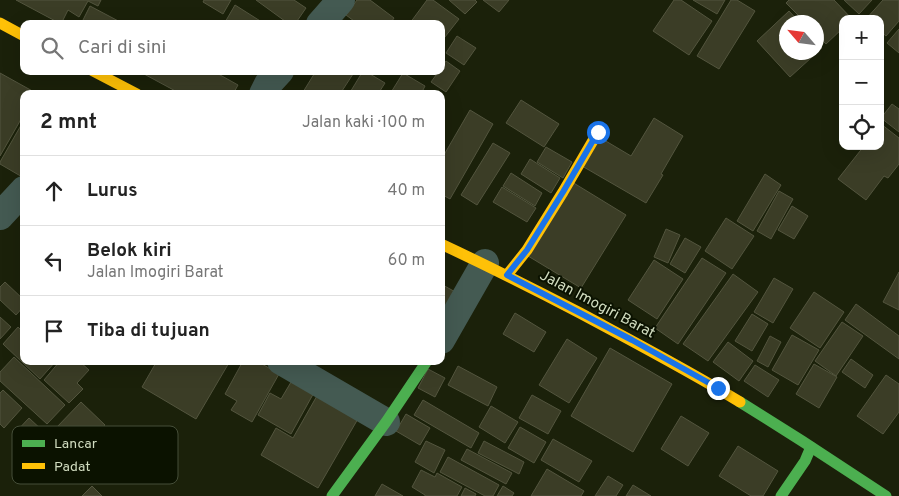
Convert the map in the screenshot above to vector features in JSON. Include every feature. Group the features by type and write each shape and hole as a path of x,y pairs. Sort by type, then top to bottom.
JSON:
{"main road":[{"path":"0,23 20,34"},
{"path":"99,75 121,90"},
{"path":"496,269 527,250 598,132"},
{"name":"Jalan Imogiri Barat","path":"445,246 496,269 632,340 709,384 886,496"},
{"path":"332,496 386,422 424,365"},
{"path":"781,496 805,460 811,447"}],"street":[{"path":"324,20 341,0"},
{"path":"0,216 20,194"},
{"path":"445,335 496,269"},
{"path":"288,365 386,422"}],"building":[{"path":"16,0 101,0 98,6 88,1 79,17 68,10 63,20 54,20"},
{"path":"204,0 231,0 223,14 203,2"},
{"path":"256,0 294,0 306,8 298,20 284,20"},
{"path":"357,0 370,0 394,18 393,20 353,20 346,15"},
{"path":"427,0 433,0 459,19 445,37 445,20 412,20"},
{"path":"449,0 475,0 477,2 465,14"},
{"path":"483,0 509,0 499,12"},
{"path":"674,0 681,0 712,21 689,55 653,31"},
{"path":"693,0 725,0 717,14"},
{"path":"731,0 737,0 755,11 719,69 697,56"},
{"path":"789,0 834,0 848,15 839,15 839,32 826,44 824,42 824,15 798,15 786,3"},
{"path":"844,0 872,0 859,14"},
{"path":"883,0 899,0 899,21 886,36 884,34 884,15 870,15"},
{"path":"235,5 259,20 226,20"},
{"path":"90,6 116,20 83,20"},
{"path":"789,11 793,15 785,15"},
{"path":"779,20 779,60 809,60 790,77 757,41"},
{"path":"899,29 899,53 887,43"},
{"path":"457,36 476,48 464,65 446,53"},
{"path":"446,61 460,71 446,92 431,82 436,75 445,75"},
{"path":"0,73 31,90 20,90 20,121 0,156"},
{"path":"146,75 220,75 238,85 235,90 174,90"},
{"path":"314,75 352,75 343,90 304,90"},
{"path":"361,75 372,75 385,83 381,90 351,90"},
{"path":"402,75 406,75 425,86 423,90 392,90"},
{"path":"521,100 559,124 544,147 506,123"},
{"path":"892,104 899,109 899,132 884,120 884,114"},
{"path":"470,110 493,124 450,199 445,196 445,153"},
{"path":"654,118 683,136 646,203 582,166 599,137 631,156"},
{"path":"884,126 899,138 899,164 888,178 884,176 866,200 838,179 861,150 884,150"},
{"path":"20,127 20,176 0,164"},
{"path":"493,143 510,153 477,205 461,195"},
{"path":"546,147 572,162 563,178 537,162"},
{"path":"530,159 560,178 551,193 521,174"},
{"path":"511,173 542,193 535,206 503,186"},
{"path":"765,174 781,185 753,231 737,221"},
{"path":"572,182 626,215 581,288 528,256"},
{"path":"502,187 536,208 527,222 493,202"},
{"path":"779,191 793,199 771,239 757,231"},
{"path":"792,206 808,216 794,239 778,230"},
{"path":"726,218 754,236 732,269 705,251"},
{"path":"666,229 680,235 668,263 654,257"},
{"path":"685,238 701,247 685,273 670,264"},
{"path":"702,258 726,273 678,344 655,328"},
{"path":"654,260 683,279 657,319 628,300"},
{"path":"899,272 899,310 883,302"},
{"path":"733,274 758,292 708,361 683,344"},
{"path":"774,278 793,289 773,323 754,312"},
{"path":"5,282 20,296 20,310 16,315 0,300 0,287"},
{"path":"445,286 459,294 445,320"},
{"path":"814,292 844,312 820,348 790,328"},
{"path":"856,304 899,336 899,359 845,320"},
{"path":"515,313 546,332 534,352 503,334"},
{"path":"752,314 768,324 752,351 735,341"},
{"path":"0,317 11,327 0,339"},
{"path":"842,322 863,336 836,376 815,361"},
{"path":"18,327 20,329 20,360 3,344"},
{"path":"792,335 819,350 798,385 772,370"},
{"path":"770,336 781,342 768,367 757,361"},
{"path":"567,339 597,358 569,403 539,385"},
{"path":"728,342 753,361 739,381 713,362"},
{"path":"610,348 672,384 633,452 571,416"},
{"path":"14,357 20,365 22,365 65,405 47,424 0,381 0,372"},
{"path":"851,359 873,375 865,388 842,372"},
{"path":"814,364 837,377 819,408 796,394"},
{"path":"25,365 52,365 40,379"},
{"path":"57,365 83,365 89,370 77,383 83,389 69,403 44,380"},
{"path":"155,365 228,365 196,419 142,387"},
{"path":"241,365 264,365 279,374 252,422 231,410 237,401 225,394"},
{"path":"755,365 779,380 768,397 744,381"},
{"path":"458,366 497,387 488,406 448,385"},
{"path":"428,369 445,378 435,397 418,388"},
{"path":"886,375 899,384 899,412 883,434 857,416"},
{"path":"294,377 316,389 291,434 258,415 270,393 281,399"},
{"path":"3,390 22,408 4,428 0,424 0,393"},
{"path":"318,394 359,417 318,488 261,455 276,428 293,438"},
{"path":"532,395 561,411 548,434 519,418"},
{"path":"423,400 479,433 471,448 414,415"},
{"path":"81,402 105,425 104,426 58,426"},
{"path":"491,406 518,422 505,443 479,427"},
{"path":"406,414 430,428 420,445 396,431"},
{"path":"681,416 709,433 688,466 661,449"},
{"path":"29,418 38,426 22,426"},
{"path":"520,427 546,442 534,463 508,448"},
{"path":"553,439 592,461 579,482 541,460"},
{"path":"426,441 445,450 434,473 415,462"},
{"path":"484,441 524,462 519,474 478,453"},
{"path":"738,446 778,471 763,496 751,496 719,476"},
{"path":"467,449 512,473 506,484 461,460"},
{"path":"448,457 499,485 493,496 485,496 440,472"},
{"path":"547,469 584,491 581,496 531,496"},
{"path":"421,470 435,477 437,473 462,487 457,496 425,496 412,487"},
{"path":"608,476 623,485 616,496 595,496"},
{"path":"382,484 403,496 375,496"},
{"path":"633,485 651,496 626,496"},
{"path":"92,486 102,496 82,496"},
{"path":"503,486 514,493 512,496 497,496"},
{"path":"465,488 476,494 475,496 461,496"}],"traffic: fast":[{"path":"332,496 386,422 424,365"},
{"path":"740,402 886,496"},
{"path":"781,496 805,461 811,447"}],"traffic: slow":[{"path":"0,23 20,34"},
{"path":"101,75 129,90"},
{"path":"507,275 527,250 598,132"},
{"path":"445,246 580,313 681,367 740,402"}],"route":[{"path":"598,132 527,250 507,275 632,340 718,388"}]}
